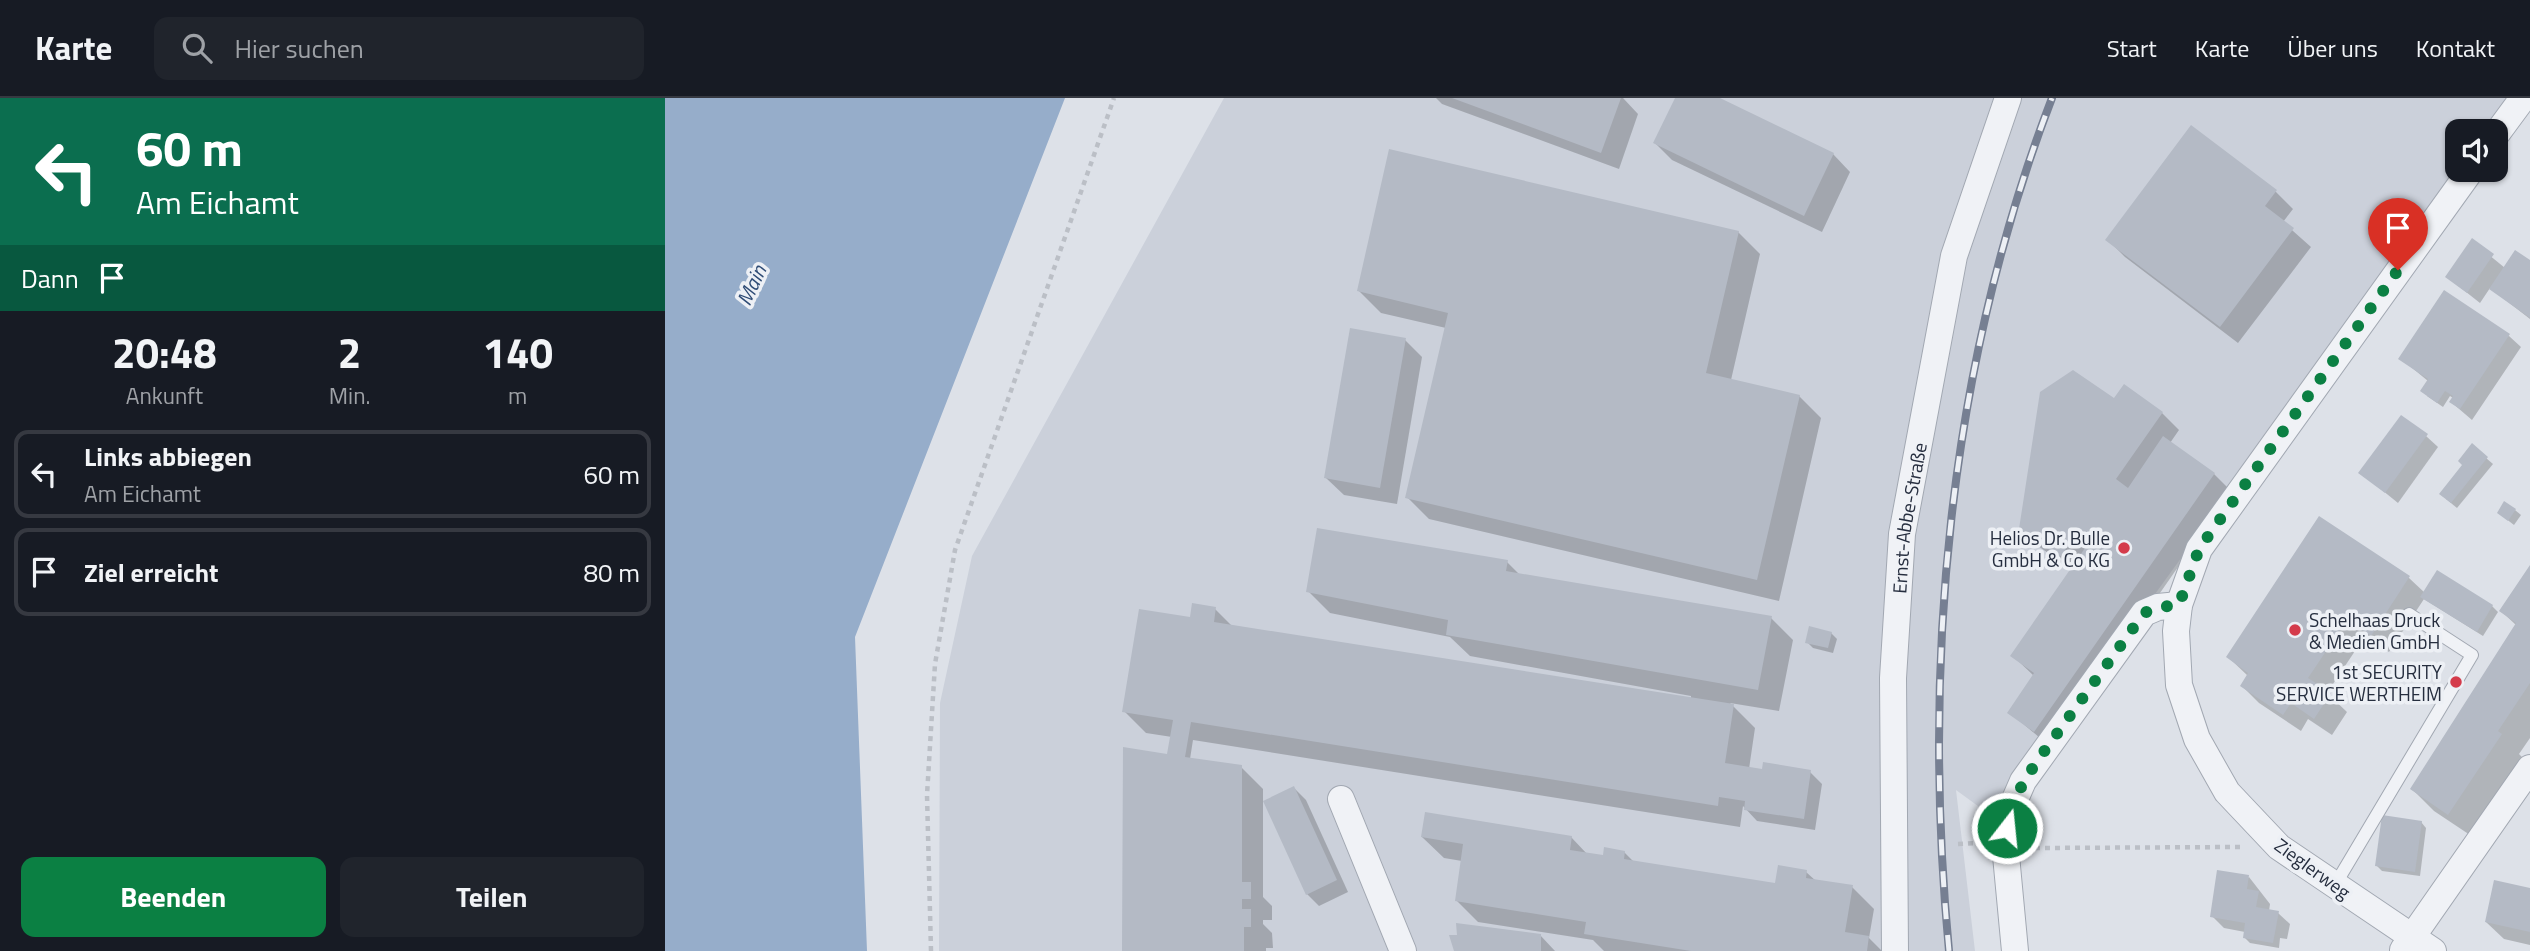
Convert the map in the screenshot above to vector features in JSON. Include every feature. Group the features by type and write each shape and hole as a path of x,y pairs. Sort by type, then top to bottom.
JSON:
{"street":[{"name":"Ernst-Abbe-Straße","path":"1895,951 1893,678 1902,534 1954,256 2008,98"},
{"path":"2507,119 2523,98"},
{"name":"Zieglerweg","path":"2416,947 2335,885 2279,847 2227,792 2197,739 2179,685 2176,631 2179,605 2199,549 2462,182"},
{"path":"2015,951 2005,845 2010,811 2023,781 2144,613 2158,607 2179,605"},
{"path":"2416,947 2530,768"},
{"path":"1341,799 1403,951"}],"lane":[{"path":"2335,885 2472,656 2410,614"}],"path":[{"path":"931,951 927,795 935,664 955,550 1114,98"},
{"path":"1958,844 2042,849 2279,847"}],"shaded area":[{"path":"1224,98 2513,98 2498,119 2445,119 2445,182 2449,182 2288,411 1993,817 1956,790 1975,951 939,951 940,703 972,556"}],"water":[{"name":"Main","path":"665,98 1065,98 855,637 867,951 665,951"}],"building":[{"path":"1452,98 1621,98 1601,153"},
{"path":"1675,98 1720,98 1834,153 1804,216 1653,143"},
{"path":"2191,125 2277,190 2265,206 2294,228 2220,327 2105,240"},
{"path":"1389,149 1739,231 1706,373 1800,395 1757,580 1405,498 1448,313 1357,291"},
{"path":"2472,238 2494,254 2467,293 2445,277"},
{"path":"2515,250 2530,260 2530,318 2489,289"},
{"path":"2444,290 2510,334 2460,409 2449,402 2453,396 2445,391 2437,403 2420,391 2428,379 2398,359"},
{"path":"1350,328 1406,338 1380,488 1324,478"},
{"name":"Helios Dr. Bulle GmbH & Co KG","path":"2073,370 2114,398 2124,384 2163,412 2116,479 2128,488 2163,436 2215,473 2034,732 2007,713 2034,673 2010,656 2092,538 2080,529 2060,557 2019,529 2040,392"},
{"path":"2401,415 2428,434 2385,493 2358,473"},
{"path":"2472,443 2488,457 2451,503 2439,494 2462,465 2458,461"},
{"path":"2504,501 2516,509 2508,521 2497,513"},
{"path":"2319,516 2410,576 2371,636 2347,620 2308,678 2331,693 2314,719 2291,703 2283,715 2240,686 2248,673 2226,657"},
{"path":"1317,528 1508,560 1506,571 1772,616 1758,690 1446,635 1448,620 1306,592"},
{"path":"2530,565 2530,683 2498,731 2502,734 2448,815 2410,789 2516,623 2499,611"},
{"path":"2437,570 2493,605 2477,632 2420,597"},
{"path":"1192,603 1216,607 1214,622 1734,704 1725,763 1762,769 1763,762 1811,770 1804,819 1744,810 1745,801 1719,797 1718,806 1191,722 1185,757 1242,765 1242,882 1251,882 1251,899 1242,899 1242,909 1251,909 1251,927 1244,927 1244,951 1122,951 1123,747 1167,754 1173,720 1122,712 1139,609 1190,617"},
{"path":"1809,626 1832,632 1828,648 1805,643"},
{"path":"1294,786 1337,880 1306,895 1263,801"},
{"path":"1425,812 1572,836 1570,850 1603,855 1604,847 1625,851 1624,859 1775,883 1778,865 1807,870 1806,878 1853,885 1845,932 1869,936 1867,951 1691,951 1584,934 1586,922 1455,901 1463,844 1421,837"},
{"path":"2382,815 2422,821 2415,872 2375,866"},
{"path":"2217,870 2249,875 2247,889 2259,891 2256,907 2279,911 2273,943 2243,938 2245,923 2210,917"},
{"path":"2494,880 2530,888 2530,932 2485,922"},
{"path":"1456,923 1541,934 1541,951 1454,951 1449,935 1457,935"}],"railway":[{"path":"1949,951 1941,843 1939,735 1942,627 1951,519 1967,411 1988,305 2017,200 2052,98"}],"place":[{"name":"Helios Dr. Bulle GmbH & Co KG","path":"2124,548"},
{"name":"Schelhaas Druck & Medien GmbH","path":"2295,630"},
{"name":"1st SECURITY SERVICE WERTHEIM","path":"2456,682"}],"route":[{"path":"2007,828 2010,811 2023,781 2144,613 2169,604 2179,605 2199,549 2398,270"}]}
